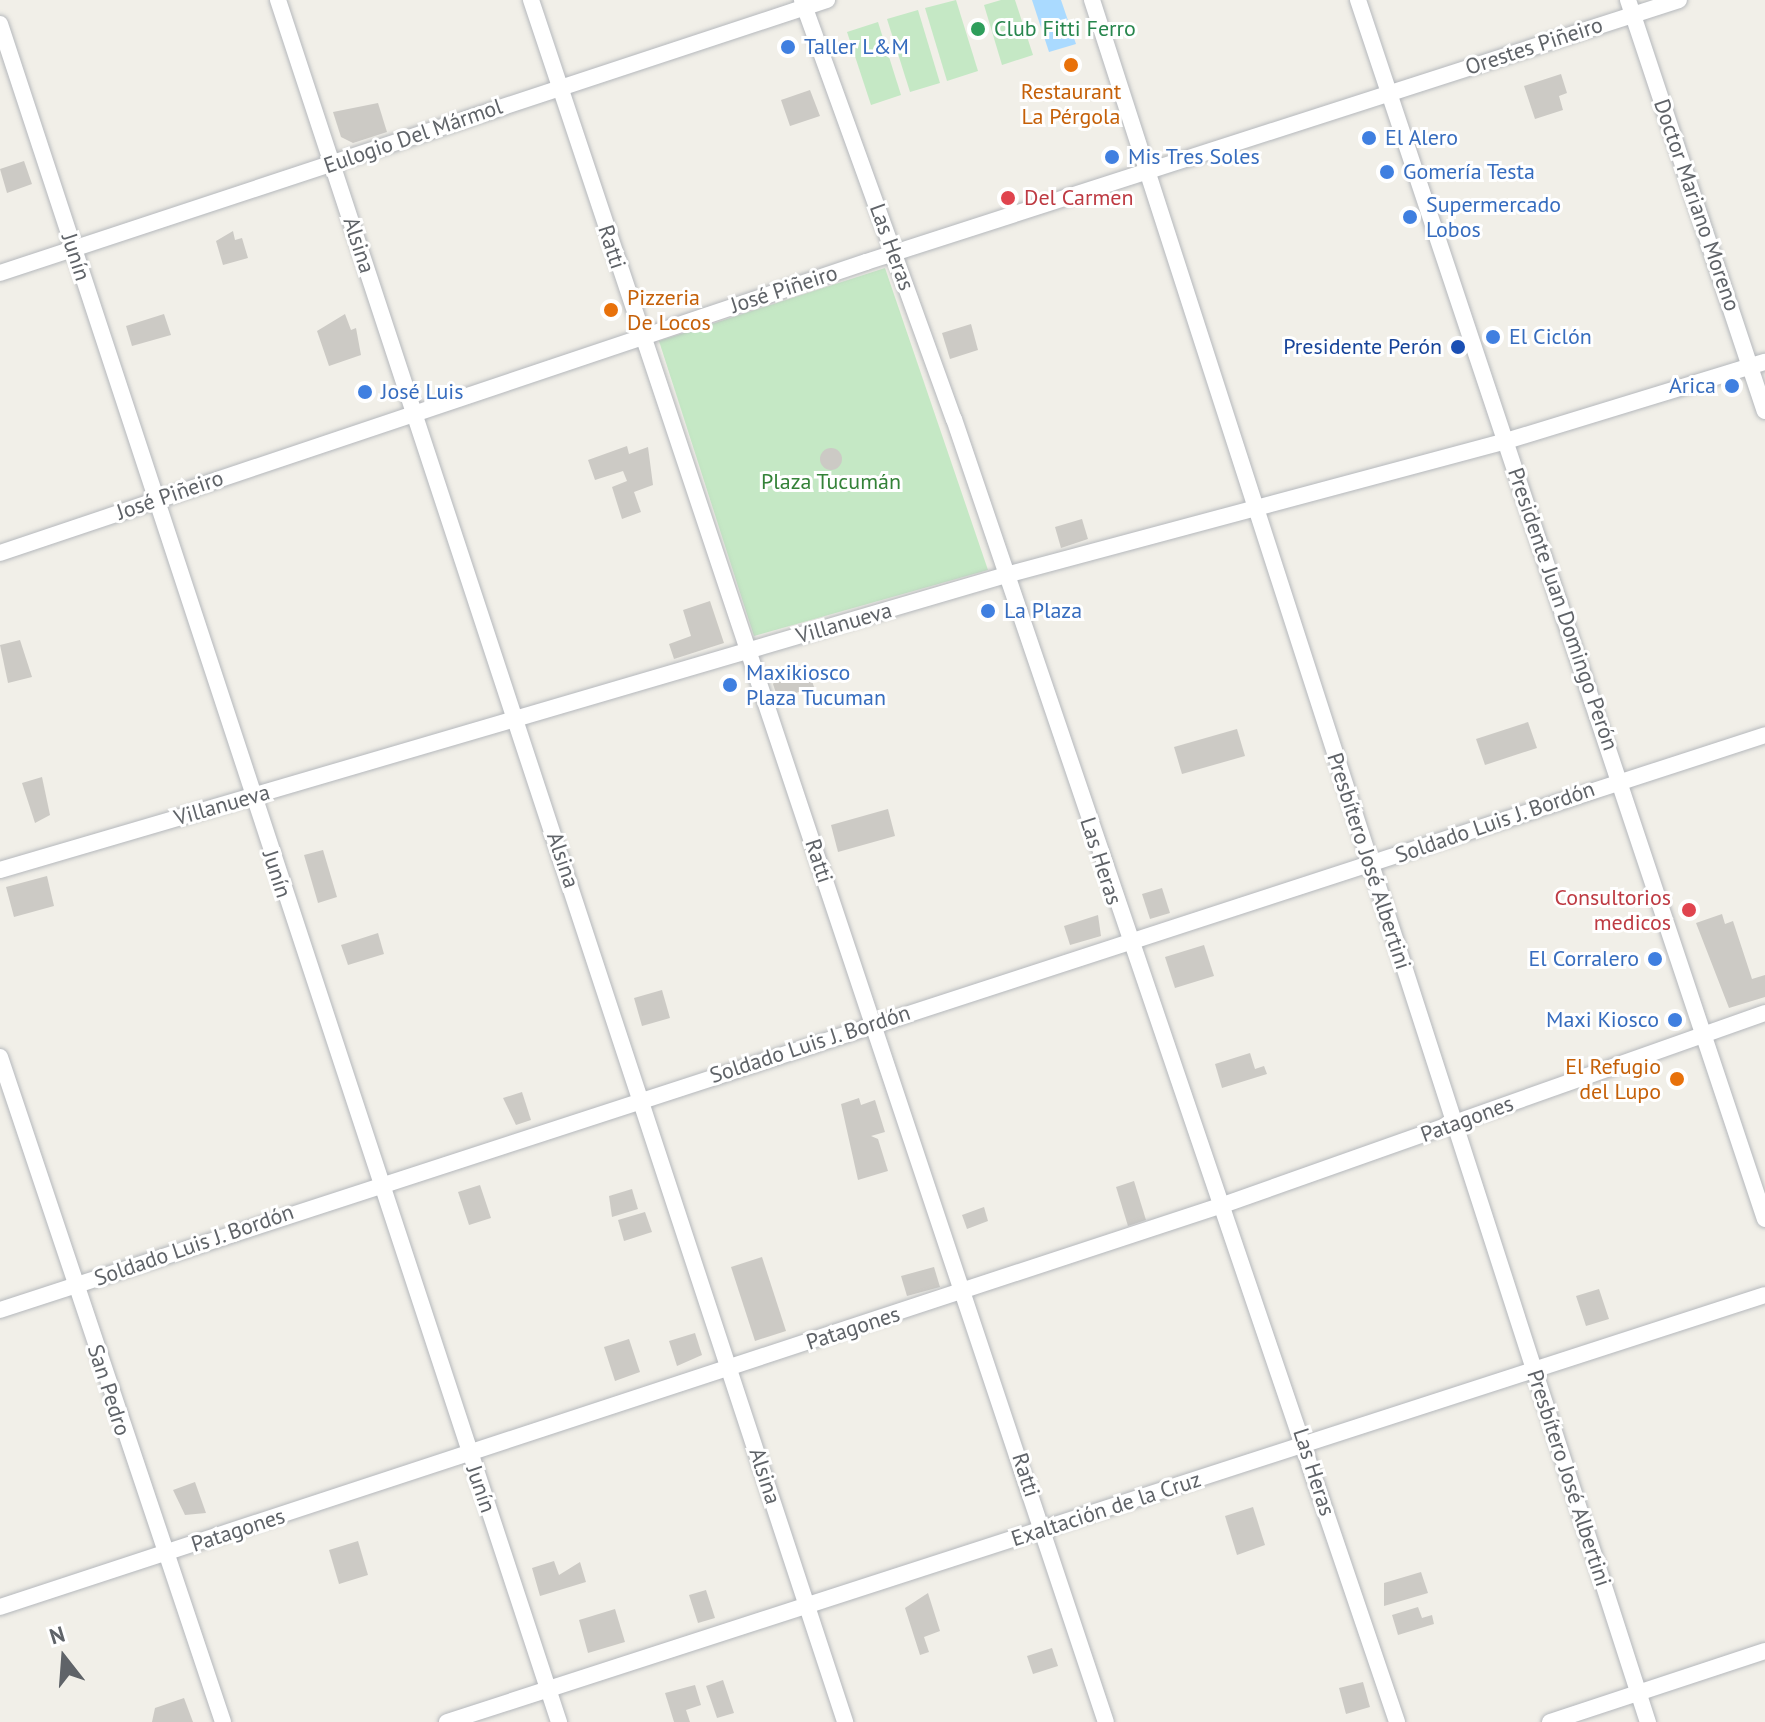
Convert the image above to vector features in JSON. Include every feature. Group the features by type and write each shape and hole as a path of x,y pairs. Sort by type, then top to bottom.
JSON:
{"street":[{"name":"Alsina","path":"278,0 643,1097 845,1722"},
{"name":"Ratti","path":"531,0 641,337 965,1291 1106,1722"},
{"name":"Eulogio Del Mármol","path":"0,273 333,164 803,4 827,0"},
{"name":"Presbítero José Albertini","path":"1092,0 1369,864 1458,1123 1534,1372 1648,1722"},
{"name":"Presidente Juan Domingo Perón","path":"1358,0 1765,1219"},
{"name":"Orestes Piñeiro","path":"1389,92 1631,7 1679,0"},
{"name":"Las Heras","path":"803,4 1006,575 1127,941 1223,1205 1397,1722"},
{"name":"Doctor Mariano Moreno","path":"1631,7 1758,364 1765,411"},
{"name":"Junín","path":"0,24 378,1184 559,1722"},
{"name":"José Piñeiro","path":"0,553 894,253 1389,92"},
{"name":"Villanueva","path":"0,870 1006,575 1257,511 1506,441 1758,364"},
{"name":"Soldado Luis J. Bordón","path":"0,1310 643,1097 1765,735"},
{"name":"Patagones","path":"0,1607 470,1456 729,1367 1223,1205 1765,1013"},
{"name":"San Pedro","path":"0,1057 164,1554 223,1722"},
{"name":"Exaltación de la Cruz","path":"447,1722 1765,1295"},
{"path":"1550,1722 1765,1651"}],"green space":[{"path":"956,0 978,71 947,81 925,8"},
{"path":"1015,0 1033,55 1002,65 984,5"},
{"path":"918,10 940,83 910,92 887,19"},
{"path":"878,22 901,95 871,105 847,32"},
{"name":"Plaza Tucumán","path":"885,268 988,570 754,636 659,341"}],"water":[{"path":"1032,0 1061,0 1076,44 1049,52"}],"building":[{"path":"1561,74 1567,93 1559,96 1563,110 1535,119 1524,86"},
{"path":"810,90 820,116 790,126 781,100"},
{"path":"378,103 387,132 353,143 341,137 333,112"},
{"path":"24,161 32,184 7,193 0,169"},
{"path":"233,231 235,240 242,238 248,258 223,265 216,241"},
{"path":"164,314 171,335 132,346 126,326"},
{"path":"345,314 351,330 356,328 361,355 329,366 317,331"},
{"path":"971,324 978,350 950,359 942,333"},
{"path":"627,446 629,454 648,447 653,485 634,492 641,512 622,519 612,487 627,481 623,471 595,480 588,460"},
{"path":"831,448 839,451 842,459 839,467 831,470 823,467 820,459 823,451"},
{"path":"1082,519 1088,539 1061,548 1055,527"},
{"path":"710,601 724,643 674,659 669,644 691,636 683,610"},
{"path":"20,640 32,677 8,683 0,645"},
{"path":"807,666 814,687 778,699 773,684 779,675"},
{"path":"1528,722 1537,748 1485,765 1476,739"},
{"path":"1237,729 1245,756 1182,774 1174,747"},
{"path":"42,777 50,815 35,823 22,783"},
{"path":"888,809 895,836 838,852 831,825"},
{"path":"323,850 337,897 318,903 304,855"},
{"path":"47,876 54,906 14,917 6,887"},
{"path":"1162,888 1170,913 1150,919 1142,894"},
{"path":"1722,914 1725,924 1733,921 1752,979 1765,975 1765,997 1729,1008 1696,923"},
{"path":"1098,915 1101,936 1070,945 1064,926"},
{"path":"378,933 384,954 348,965 341,945"},
{"path":"1204,945 1214,976 1175,988 1165,957"},
{"path":"662,990 670,1018 642,1026 634,998"},
{"path":"1250,1053 1255,1069 1264,1066 1267,1074 1222,1088 1215,1064"},
{"path":"522,1092 531,1120 516,1125 503,1098"},
{"path":"859,1098 861,1105 875,1100 885,1132 871,1136 878,1139 888,1171 858,1180 841,1104"},
{"path":"1134,1181 1146,1220 1128,1226 1116,1187"},
{"path":"480,1185 491,1218 469,1225 458,1192"},
{"path":"632,1189 638,1209 612,1217 609,1196"},
{"path":"984,1207 988,1221 967,1229 962,1215"},
{"path":"645,1212 652,1232 624,1241 618,1220"},
{"path":"762,1257 786,1331 755,1341 731,1267"},
{"path":"934,1267 940,1287 907,1296 901,1276"},
{"path":"1599,1289 1609,1319 1586,1326 1576,1296"},
{"path":"695,1333 702,1355 677,1366 669,1341"},
{"path":"629,1339 640,1372 615,1381 604,1347"},
{"path":"195,1482 206,1513 185,1515 173,1490"},
{"path":"1253,1507 1265,1545 1237,1555 1225,1516"},
{"path":"358,1541 368,1575 339,1584 329,1550"},
{"path":"554,1561 559,1575 580,1562 586,1582 540,1596 532,1568"},
{"path":"1421,1572 1428,1593 1384,1606 1384,1583"},
{"path":"706,1590 715,1618 698,1623 689,1595"},
{"path":"928,1593 940,1631 924,1637 929,1652 920,1655 905,1608"},
{"path":"1418,1607 1422,1618 1432,1615 1434,1624 1398,1635 1392,1615"},
{"path":"615,1609 625,1642 588,1653 579,1620"},
{"path":"1052,1648 1058,1666 1033,1674 1027,1656"},
{"path":"723,1680 734,1713 717,1718 706,1686"},
{"path":"1363,1682 1370,1707 1346,1714 1339,1688"},
{"path":"695,1685 701,1705 686,1710 690,1722 674,1722 665,1693"},
{"path":"184,1698 193,1722 152,1722 155,1708"}],"place":[{"name":"Club Fitti Ferro","path":"978,29"},
{"name":"Taller L&M","path":"788,47"},
{"name":"Restaurant La Pérgola","path":"1071,65"},
{"name":"El Alero","path":"1369,138"},
{"name":"Mis Tres Soles","path":"1112,157"},
{"name":"Gomería Testa","path":"1387,172"},
{"name":"Del Carmen","path":"1008,198"},
{"name":"Supermercado Lobos","path":"1410,217"},
{"name":"Pizzeria De Locos","path":"611,310"},
{"name":"El Ciclón","path":"1493,337"},
{"name":"Presidente Perón","path":"1458,347"},
{"name":"Arica","path":"1732,386"},
{"name":"José Luis","path":"365,392"},
{"name":"La Plaza","path":"988,611"},
{"name":"Maxikiosco Plaza Tucuman","path":"730,685"},
{"name":"Consultorios medicos","path":"1689,910"},
{"name":"El Corralero","path":"1655,959"},
{"name":"Maxi Kiosco","path":"1675,1020"},
{"name":"El Refugio del Lupo","path":"1677,1079"}]}
